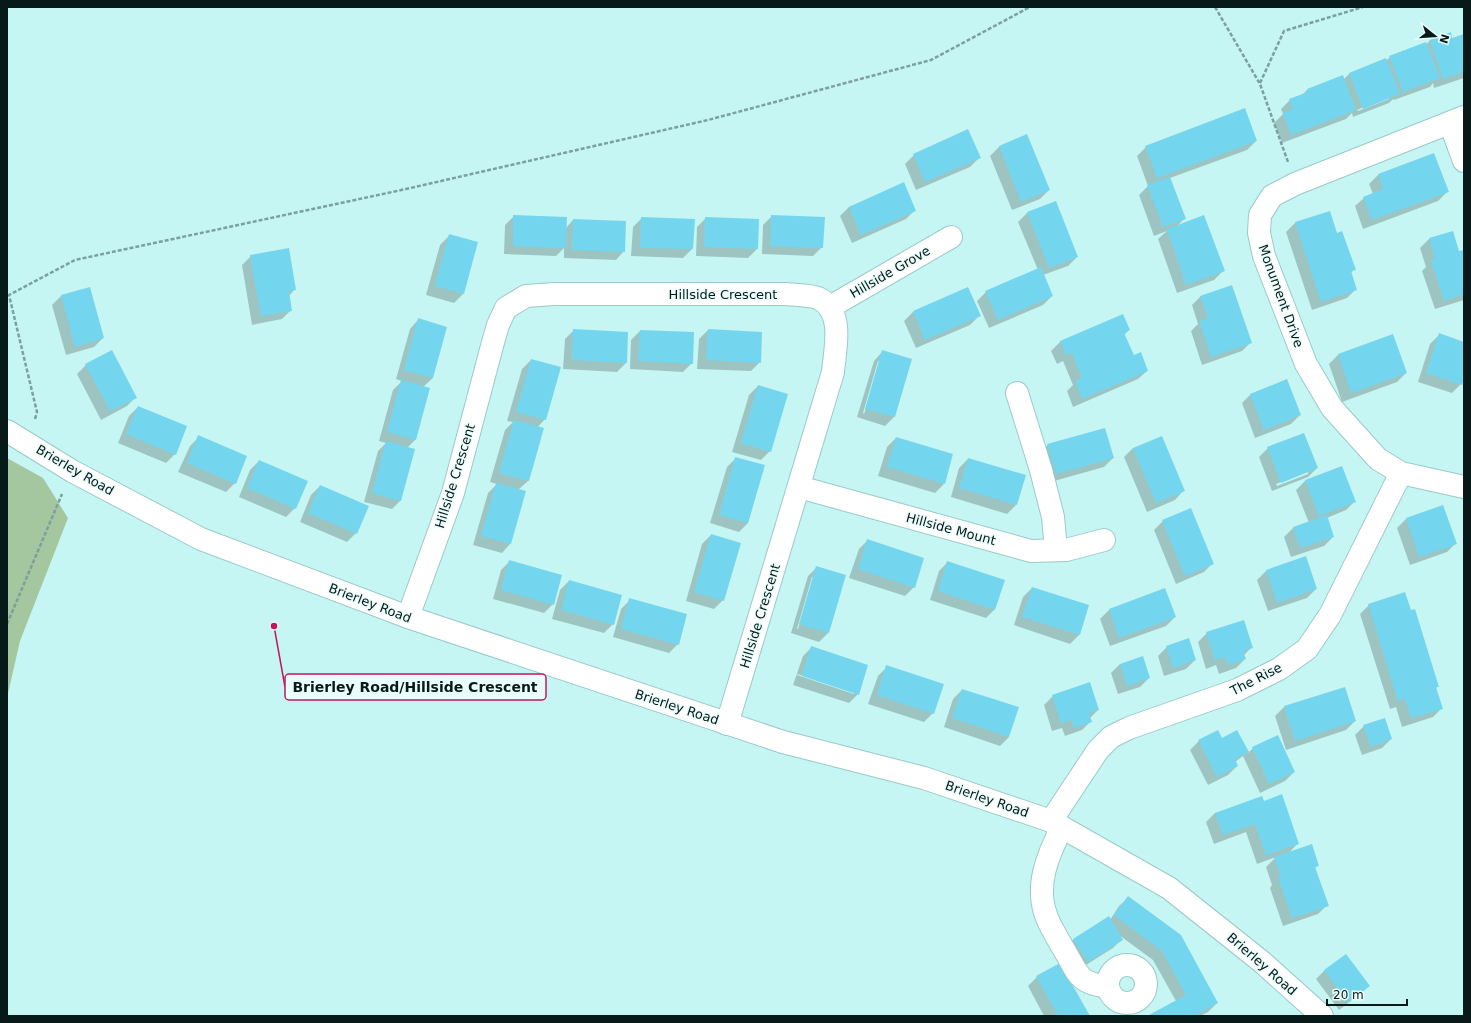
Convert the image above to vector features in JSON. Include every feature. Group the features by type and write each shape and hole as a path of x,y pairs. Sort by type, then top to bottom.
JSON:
{"street":[{"name":"Monument Drive","path":"1457,120 1295,184 1272,196 1260,215 1259,233 1264,256 1306,364 1332,408 1378,459 1401,473 1464,487"},
{"path":"1457,120 1464,161"},
{"name":"Hillside Grove","path":"830,307 951,237"},
{"name":"Hillside Crescent","path":"408,617 453,493 498,325 506,308 526,296 554,294 786,294 817,298 830,307 837,324 833,372 727,724"},
{"path":"1018,393 1041,470 1053,517 1056,550"},
{"name":"Brierley Road","path":"7,431 72,471 201,538 408,617 783,742 924,778 1056,824 1170,888 1262,962 1322,1016"},
{"name":"The Rise","path":"1108,987 1092,984 1080,977 1046,917 1042,887 1044,869 1056,824 1098,750 1111,737 1129,728 1237,690 1279,668 1307,649 1330,615 1401,473"},
{"name":"Hillside Mount","path":"799,487 1031,551 1066,550 1104,540"}],"path":[{"path":"30,445 37,412 9,295 75,260 414,187 708,120 931,60 1030,7"},
{"path":"1215,7 1260,84 1295,184"},
{"path":"1260,84 1284,31 1363,7"},
{"path":"7,624 72,471"}],"green space":[{"path":"7,458 43,478 68,518 20,641 7,698"}],"building":[{"path":"1451,32 1452,38 1464,34 1464,72 1443,79 1430,40"},
{"path":"1426,42 1440,78 1403,92 1389,56"},
{"path":"1386,58 1400,94 1363,109 1349,73"},
{"path":"1343,75 1356,110 1291,135 1283,113 1293,109 1289,99 1308,92 1307,89"},
{"path":"1245,108 1257,141 1157,178 1145,146"},
{"path":"968,129 981,158 925,182 913,154"},
{"path":"1027,134 1050,190 1021,202 999,146"},
{"path":"1434,153 1449,192 1372,220 1363,197 1383,189 1378,174"},
{"path":"1170,177 1186,219 1163,227 1147,185"},
{"path":"904,182 916,211 861,235 849,207"},
{"path":"1056,201 1078,257 1049,268 1027,212"},
{"path":"1330,211 1337,233 1342,231 1356,270 1351,271 1357,290 1321,302 1295,222"},
{"path":"513,215 567,217 566,248 513,246"},
{"path":"771,215 825,217 823,248 770,246"},
{"path":"1204,215 1225,271 1186,285 1167,229"},
{"path":"641,217 695,219 693,249 640,248"},
{"path":"705,217 759,219 758,249 704,247"},
{"path":"573,219 626,221 625,252 572,250"},
{"path":"1453,231 1459,251 1464,250 1464,294 1444,301 1431,261 1435,258 1429,238"},
{"path":"449,234 478,242 464,294 435,286"},
{"path":"289,248 296,290 289,291 292,311 261,316 250,255"},
{"path":"1041,267 1053,296 998,320 985,291"},
{"path":"1232,285 1252,343 1211,357 1199,321 1208,318 1200,296"},
{"path":"90,287 104,338 75,347 61,295"},
{"path":"968,287 981,316 925,340 913,311"},
{"path":"1123,314 1130,330 1124,333 1134,355 1141,352 1148,371 1082,399 1075,381 1082,378 1072,353 1066,355 1060,341"},
{"path":"418,318 447,327 433,378 404,370"},
{"path":"573,329 628,332 627,363 572,360"},
{"path":"708,329 762,332 761,363 706,360"},
{"path":"640,330 694,332 693,364 638,361"},
{"path":"1439,333 1464,342 1464,379 1462,385 1426,373"},
{"path":"1393,334 1407,373 1351,393 1338,354"},
{"path":"112,350 137,398 110,411 85,364"},
{"path":"882,350 912,359 895,417 865,409"},
{"path":"531,359 561,367 546,420 516,412"},
{"path":"1287,379 1301,415 1264,430 1250,394"},
{"path":"401,380 430,388 416,440 387,432"},
{"path":"758,385 788,394 771,452 741,443"},
{"path":"138,406 187,426 176,455 126,434"},
{"path":"514,420 544,428 529,481 499,473"},
{"path":"1105,428 1114,458 1056,474 1047,444"},
{"path":"1304,433 1318,468 1281,483 1267,447"},
{"path":"198,435 247,456 236,484 187,463"},
{"path":"1162,436 1185,491 1156,503 1133,448"},
{"path":"896,437 953,454 945,484 887,467"},
{"path":"386,441 415,449 401,501 372,493"},
{"path":"735,457 765,465 748,523 719,515"},
{"path":"968,458 1026,475 1017,505 959,488"},
{"path":"259,460 308,481 296,509 247,488"},
{"path":"1342,466 1356,502 1319,516 1305,480"},
{"path":"496,483 526,491 511,544 481,536"},
{"path":"320,485 369,506 357,534 308,513"},
{"path":"1443,505 1457,544 1419,557 1406,518"},
{"path":"1191,508 1214,564 1185,576 1162,520"},
{"path":"1327,515 1334,537 1300,548 1293,527"},
{"path":"711,534 741,543 724,601 694,592"},
{"path":"867,539 924,558 915,588 858,569"},
{"path":"1306,556 1317,589 1277,603 1266,570"},
{"path":"509,560 562,575 554,605 501,590"},
{"path":"947,561 1005,580 995,610 938,591"},
{"path":"816,566 846,575 829,633 799,624"},
{"path":"569,580 622,595 614,625 561,610"},
{"path":"1032,587 1089,605 1080,635 1022,617"},
{"path":"1165,588 1176,617 1119,638 1109,609"},
{"path":"1405,592 1411,610 1415,609 1439,687 1436,687 1443,709 1411,718 1405,699 1398,701 1368,604"},
{"path":"629,598 687,614 679,645 621,629"},
{"path":"1244,620 1253,648 1243,651 1246,659 1228,665 1225,657 1215,660 1206,632"},
{"path":"1189,638 1196,660 1173,668 1166,646"},
{"path":"811,646 868,665 859,695 802,676"},
{"path":"1143,656 1150,678 1127,686 1120,664"},
{"path":"886,665 944,684 934,714 877,695"},
{"path":"1090,682 1099,710 1089,713 1092,722 1074,728 1071,720 1061,723 1052,695"},
{"path":"1345,687 1356,721 1295,741 1284,706"},
{"path":"962,689 1019,707 1009,737 952,718"},
{"path":"1385,718 1392,739 1371,747 1363,725"},
{"path":"1218,730 1222,738 1237,730 1249,752 1235,759 1238,766 1217,777 1198,740"},
{"path":"1278,735 1295,772 1269,784 1252,747"},
{"path":"1282,794 1299,844 1266,855 1255,824 1223,835 1215,813 1262,796 1264,801"},
{"path":"1312,844 1319,866 1315,867 1329,906 1292,918 1278,878 1281,877 1274,857"},
{"path":"1128,896 1181,935 1218,1003 1194,1016 1147,1016 1186,995 1162,951 1114,915"},
{"path":"1109,916 1123,940 1088,962 1073,939"},
{"path":"1346,954 1370,986 1348,1002 1324,970"},
{"path":"1060,963 1090,1016 1058,1016 1036,976"}],"place":[{"name":"Brierley Road/Hillside Crescent","path":"274,626"}]}
